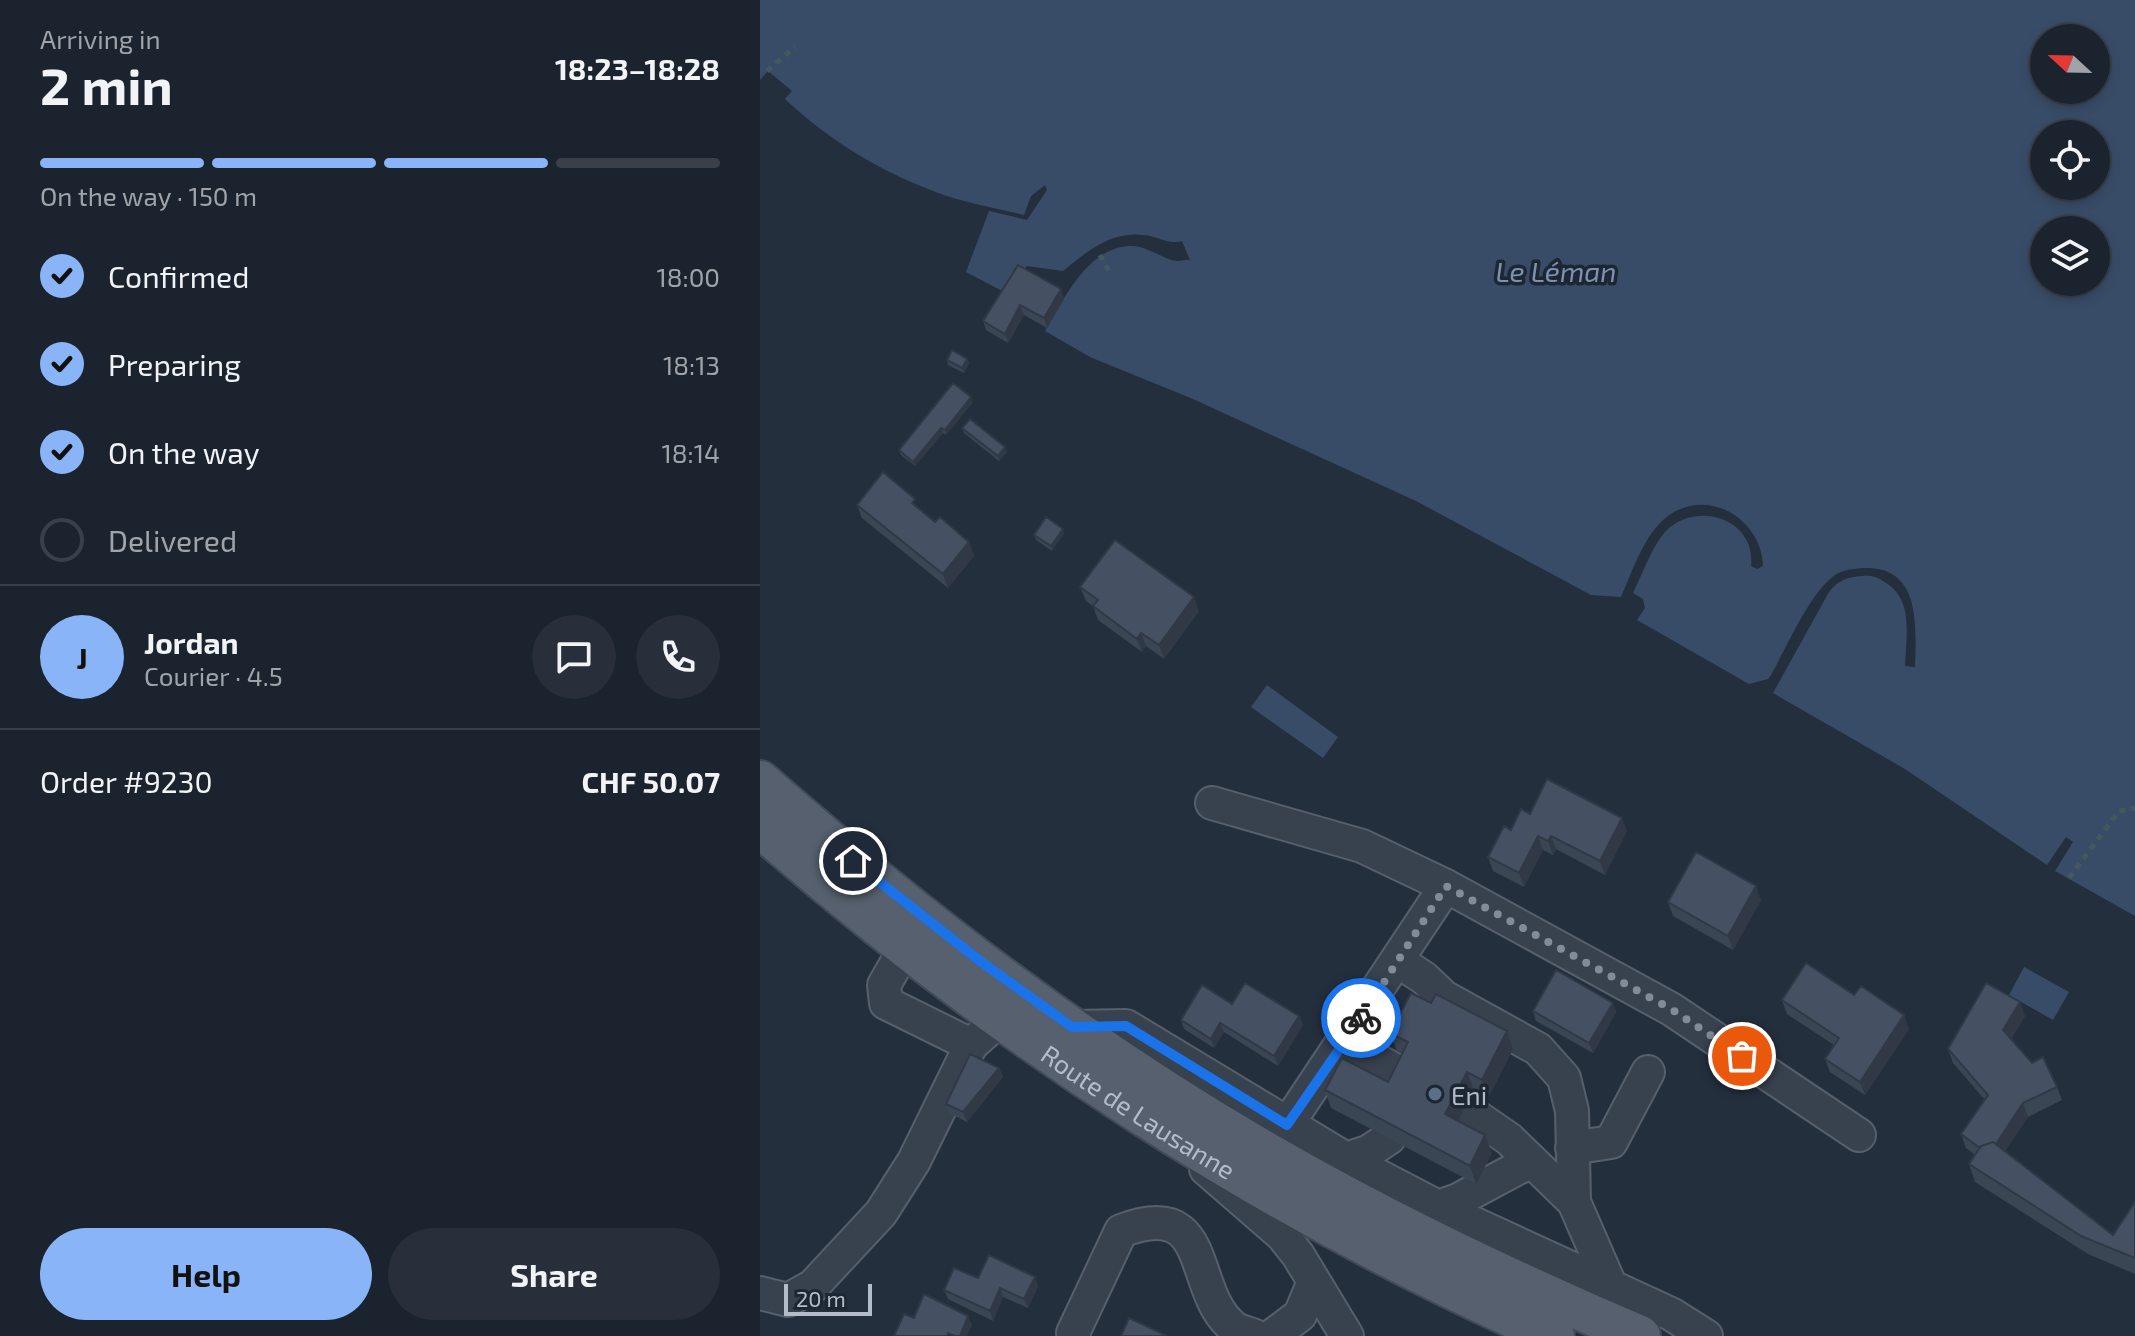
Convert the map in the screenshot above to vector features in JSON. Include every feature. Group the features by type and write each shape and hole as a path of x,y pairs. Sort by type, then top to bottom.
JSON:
{"main road":[{"name":"Route de Lausanne","path":"760,781 902,901 1072,1027 1264,1151 1395,1224 1518,1284 1640,1336"},
{"name":"Route de Lausanne","path":"760,827 906,947 1001,1018 1153,1122 1314,1218 1554,1336"}],"street":[{"path":"1212,803 1362,846 1446,886 1671,1009 1859,1135"},
{"path":"1287,1125 1446,886"},
{"path":"906,947 884,985 886,1003 971,1045"},
{"path":"1398,961 1424,978 1444,997 1538,1049 1564,1078 1572,1111 1574,1202 1611,1287"},
{"path":"1366,1010 1399,1002 1444,997"},
{"path":"760,1293 788,1300 813,1286 881,1213 914,1161 971,1045 1001,1018"},
{"name":"Route de Lausanne","path":"1072,1027 1126,1026 1346,1159 1438,1207 1671,1314 1706,1336"},
{"path":"1344,1042 1407,1077"},
{"path":"1572,1148 1611,1142 1648,1072"},
{"path":"1464,1108 1509,1139 1574,1202"},
{"path":"1153,1122 1282,1235 1298,1255 1347,1336"},
{"path":"1346,1159 1368,1152 1389,1138"},
{"path":"1438,1207 1458,1200 1531,1161"},
{"path":"1070,1335 1121,1231 1143,1223 1157,1223 1169,1225 1185,1235 1194,1246 1218,1308 1232,1327 1255,1336"},
{"path":"1272,1336 1300,1315 1313,1284"}],"path":[{"path":"767,71 795,47"},
{"path":"1100,255 1109,271"},
{"path":"2069,878 2119,811 2135,808"}],"water":[{"name":"Le Léman","path":"760,0 2135,0 2135,916 2055,871 2073,842 2066,837 2047,865 1905,769 1773,693 1829,592 1852,577 1875,577 1895,590 1905,609 1905,666 1915,667 1916,635 1912,602 1906,588 1896,577 1882,570 1863,568 1833,577 1805,612 1768,679 1749,684 1637,620 1645,608 1643,599 1633,593 1661,537 1679,522 1693,517 1722,519 1734,526 1744,536 1750,550 1751,566 1757,569 1763,566 1754,535 1730,512 1700,505 1668,516 1646,542 1621,597 1591,595 1416,501 1193,399 1090,357 1045,331 1078,277 1101,256 1115,249 1137,246 1173,260 1190,260 1182,241 1172,242 1144,235 1110,239 1063,271 1027,266 1008,294 966,272 989,211 1027,220 1047,190 1045,185 1031,196 1024,215 924,188 881,168 822,130 785,99 792,91 768,71 760,80"},
{"path":"1267,685 1338,737 1323,758 1251,707"},
{"path":"2024,967 2069,992 2053,1020 2009,995"}],"building":[{"path":"1018,265 1061,289 1044,318 1020,305 1005,334 983,321"},
{"path":"952,350 967,359 962,368 947,360"},
{"path":"953,383 971,397 945,430 941,428 913,462 899,450"},
{"path":"970,419 1005,447 998,456 962,428"},
{"path":"883,472 915,499 912,503 935,522 940,517 969,542 943,574 857,505"},
{"path":"1046,517 1063,529 1051,546 1034,535"},
{"path":"1115,540 1194,597 1159,645 1141,633 1137,639 1093,606 1098,600 1080,587"},
{"path":"1547,779 1622,818 1600,861 1551,836 1548,841 1538,836 1519,873 1488,857 1504,826 1511,830 1521,809 1530,814"},
{"path":"1696,852 1756,886 1728,936 1668,902"},
{"path":"1806,963 1854,995 1861,986 1904,1015 1860,1082 1825,1059 1839,1038 1782,1000"},
{"path":"1556,970 1613,1003 1589,1043 1533,1011"},
{"path":"1245,983 1299,1016 1274,1056 1220,1023 1211,1039 1181,1020 1202,985 1232,1004"},
{"path":"1986,983 2020,1002 2003,1030 2032,1063 2043,1057 2057,1087 2023,1103 1996,1144 1993,1142 1980,1148 1961,1134 1988,1095 1948,1049"},
{"name":"Eni","path":"1411,993 1431,1003 1436,994 1507,1031 1482,1080 1467,1072 1445,1114 1485,1135 1470,1166 1325,1090 1342,1058 1388,1082 1408,1042 1390,1033"},
{"path":"970,1054 999,1068 963,1112 946,1104"},
{"path":"1993,1142 2113,1235 2135,1202 2135,1258 2081,1236 1969,1164 1981,1146"},
{"path":"989,1255 1035,1277 1024,1299 1000,1288 990,1311 944,1290 954,1268 978,1278"},
{"path":"924,1294 968,1316 960,1336 948,1333 947,1336 894,1336 904,1314 914,1318"},
{"path":"1129,1318 1167,1336 1121,1336"}],"way so far":[{"path":"1361,1018 1446,886 1671,1009 1742,1056"}],"place":[{"name":"Eni","path":"1435,1094"}],"route":[{"path":"853,861 980,961 1072,1027 1126,1026 1287,1125 1361,1018"}]}
